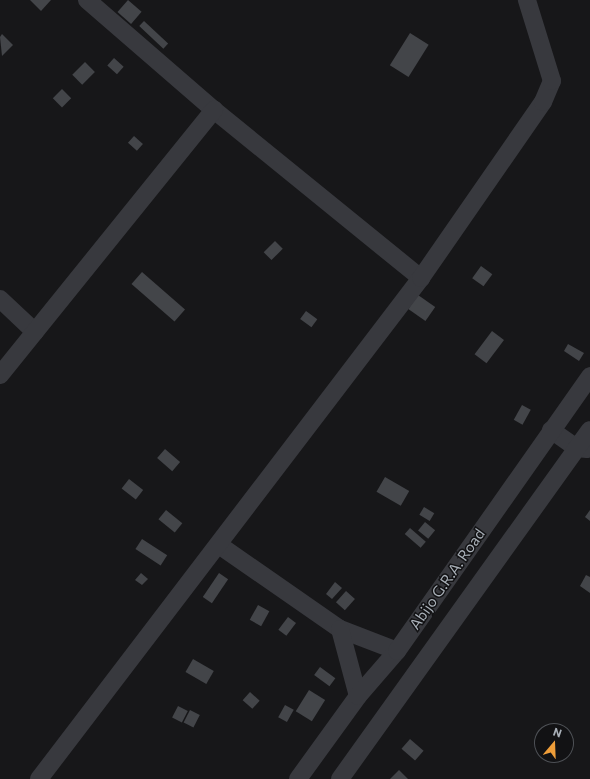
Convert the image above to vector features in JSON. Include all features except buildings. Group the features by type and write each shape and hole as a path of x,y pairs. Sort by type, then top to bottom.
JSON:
{"street":[{"path":"87,0 214,110 421,278"},
{"path":"39,779 219,545 421,278 543,102 552,81 527,0"},
{"path":"0,375 214,110"},
{"path":"0,299 35,332"},
{"name":"Abijo G.R.A. Road","path":"298,779 358,696 397,651 550,430 589,380"},
{"path":"550,430 583,449"},
{"name":"Abijo G.R.A. Road","path":"340,779 583,449 590,430"},
{"path":"219,545 340,629 397,651"},
{"path":"340,629 358,696"}]}
